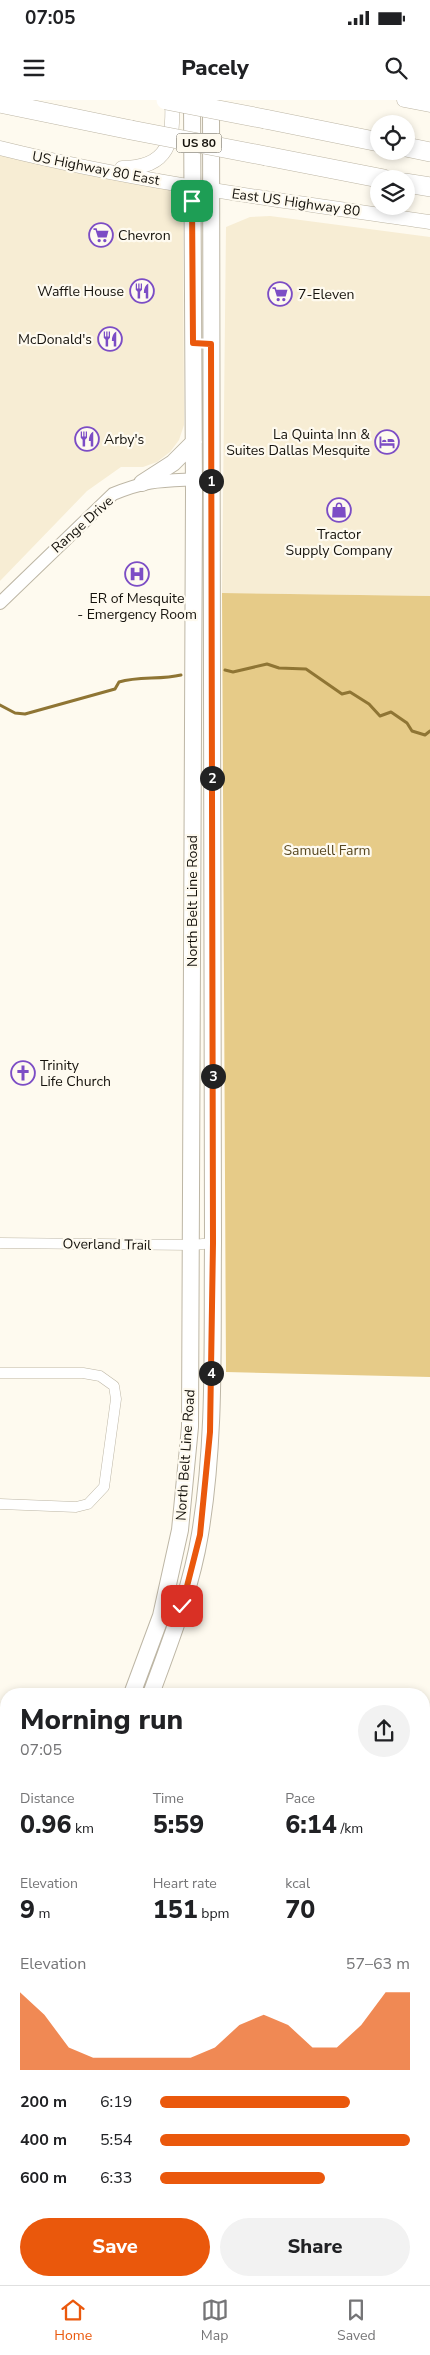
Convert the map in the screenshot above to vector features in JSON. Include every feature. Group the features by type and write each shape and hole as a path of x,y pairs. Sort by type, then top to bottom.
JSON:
{"highway":[{"path":"166,100 370,140"},
{"name":"US 80","path":"0,103 370,176"},
{"path":"415,149 430,152"},
{"path":"415,184 430,187"}],"main road":[{"path":"91,168 138,168 150,165 158,159 167,146 173,117 172,100"},
{"name":"North Belt Line Road","path":"134,1688 161,1616 180,1530 190,1427 193,1245 194,442 192,100"},
{"name":"North Belt Line Road","path":"153,1688 177,1624 200,1535 210,1432 213,1243 211,100"},
{"path":"404,100 430,105"},
{"name":"US Highway 80 East","path":"0,148 192,187"},
{"name":"East US Highway 80","path":"192,187 430,222"},
{"path":"193,343 211,344"},
{"path":"142,483 172,463 194,442"},
{"path":"193,841 212,841"}],"street":[{"name":"Range Drive","path":"0,603 113,494 156,480 211,478"},
{"name":"Overland Trail","path":"0,1243 193,1245 213,1243"},
{"path":"0,1373 83,1373 100,1376 114,1386 116,1399 104,1486 88,1504 76,1507 0,1504"}],"shaded area":[{"path":"0,152 167,188 174,195 183,211 184,425 179,440 170,452 157,462 143,467 121,467 87,491 0,581"},
{"path":"270,216 430,237 430,596 222,593 226,227 250,217"}],"green space":[{"name":"Samuell Farm","path":"222,593 430,596 430,1377 226,1372"}],"waterway":[{"path":"225,670 233,672 267,664 279,668 306,669 342,694 350,692 369,704 380,716 391,712 407,723 412,731 425,735 430,731"},
{"path":"0,705 15,713 25,714 115,689 119,682 181,675"}],"place":[{"name":"Chevron","path":"101,235"},
{"name":"Waffle House","path":"142,291"},
{"name":"7-Eleven","path":"280,294"},
{"name":"McDonald's","path":"110,339"},
{"name":"Arby's","path":"87,439"},
{"name":"La Quinta Inn & Suites Dallas Mesquite","path":"387,442"},
{"name":"Tractor Supply Company","path":"339,510"},
{"name":"ER of Mesquite - Emergency Room","path":"137,574"},
{"name":"Trinity Life Church","path":"23,1073"}],"route":[{"path":"182,1606 200,1535 210,1432 213,1243 211,344 193,343 192,201"}]}
